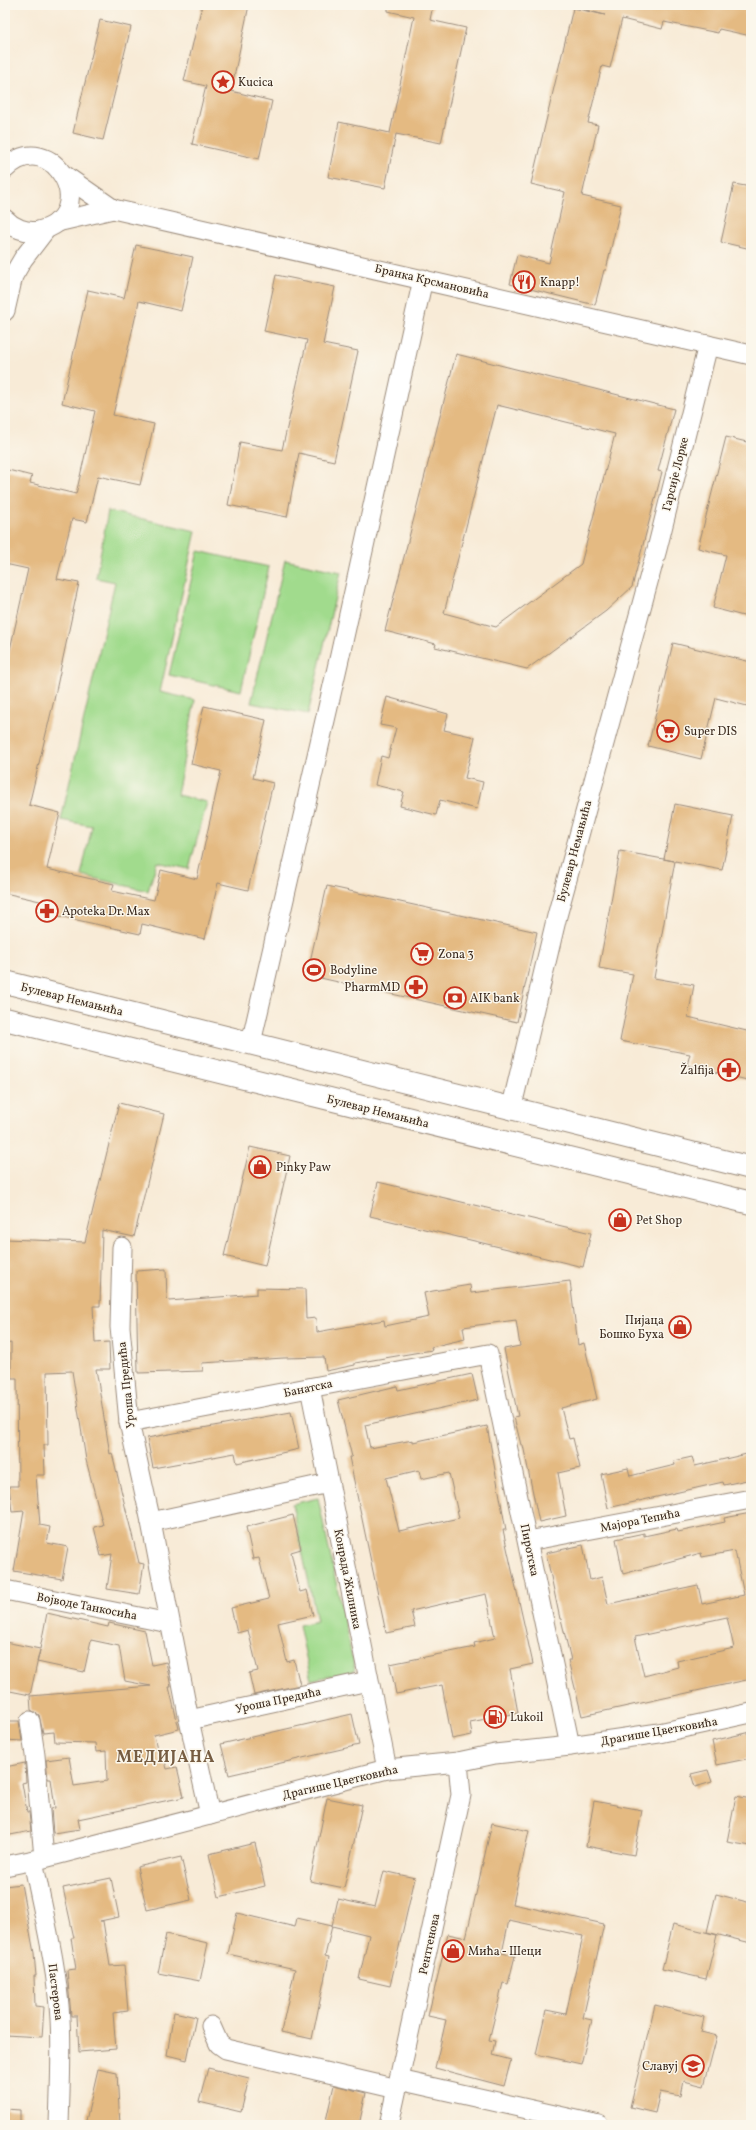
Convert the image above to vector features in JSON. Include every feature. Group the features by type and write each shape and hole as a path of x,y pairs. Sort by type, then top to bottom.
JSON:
{"street":[{"name":"Бранка Крсмановића","path":"5,169 20,159 36,157 55,165 64,175 114,209 751,355"},
{"path":"5,311 13,276 23,259 51,225 64,214 70,195 64,175"},
{"name":"Бранка Крсмановића","path":"5,219 16,228 26,231 114,209"},
{"path":"251,1043 260,1009 422,279"},
{"name":"Гарсије Лорке","path":"593,778 612,717 708,345"},
{"name":"Булевар Немањића","path":"511,1110 593,778"},
{"name":"Булевар Немањића","path":"5,982 511,1110 751,1168"},
{"name":"Булевар Немањића","path":"5,1019 751,1203"},
{"name":"Уроша Предића","path":"122,1247 120,1327 129,1422 151,1522 169,1623 210,1815"},
{"name":"Банатска","path":"129,1422 310,1388 359,1377 488,1354"},
{"name":"Пиротска","path":"488,1354 570,1746"},
{"name":"Конрада Жилника","path":"310,1388 387,1769"},
{"path":"151,1522 329,1483"},
{"name":"Мајора Тепића","path":"528,1541 751,1499"},
{"name":"Војводе Танкосића","path":"5,1590 169,1623"},
{"name":"Уроша Предића","path":"189,1720 368,1681"},
{"name":"Драгише Цветковића","path":"5,1866 38,1859 387,1769 458,1762 495,1754 570,1746 659,1733 751,1713"},
{"name":"Пастерова","path":"30,1721 35,1755 38,1859 60,2018 61,2068 59,2125"},
{"name":"Рентгенова","path":"389,2125 461,1795 458,1762"},
{"path":"211,2026 219,2044 226,2049 599,2125"}],"green space":[{"path":"108,511 196,531 160,692 195,700 177,795 207,802 189,869 157,862 148,891 81,875 92,826 61,820 115,582 96,578"},
{"path":"198,551 269,567 241,691 169,675"},
{"path":"285,560 341,572 308,714 251,703"},
{"path":"318,1498 355,1671 311,1680 299,1625 317,1621 292,1504"}],"building":[{"path":"202,5 249,5 231,91 272,101 259,159 192,144 206,86 184,81"},
{"path":"388,5 433,5 430,20 466,28 441,143 396,134 385,188 328,177 339,122 390,133 414,17 388,11"},
{"path":"587,5 751,5 751,36 719,29 718,33 664,22 662,29 622,19 610,68 602,66 588,123 598,125 582,196 621,205 606,270 604,270 595,305 510,284 517,255 549,263 565,192 531,184 573,8 605,15 586,10"},
{"path":"100,20 131,27 103,140 73,133"},
{"path":"734,184 751,187 751,249 721,242"},
{"path":"136,245 193,257 181,311 139,301 113,415 154,424 140,485 98,476 87,522 72,519 57,579 79,583 54,700 29,805 60,813 47,869 114,884 112,891 154,900 161,870 197,879 221,771 191,764 204,706 266,720 253,778 273,783 248,890 218,883 205,939 142,924 140,934 41,912 44,902 5,893 5,672 28,569 5,564 5,482 8,470 32,476 30,483 76,494 95,411 62,403 88,290 124,298"},
{"path":"276,275 335,287 323,344 358,351 334,461 299,453 287,517 228,505 240,442 282,450 307,340 264,331"},
{"path":"456,354 674,409 658,471 662,472 632,587 606,611 527,669 435,647 436,644 385,631","holes":["497,405 615,434 581,564 496,627 444,613"]},
{"path":"726,437 751,443 751,543 747,560 751,561 751,618 713,608 726,555 698,548"},
{"path":"673,643 751,662 751,707 716,698 701,759 648,746"},
{"path":"387,697 448,714 444,730 475,737 465,778 483,782 477,809 440,800 436,815 400,806 404,792 375,785 381,756 388,758 396,728 380,725"},
{"path":"675,804 733,816 722,870 675,861 654,978 694,985 688,1017 751,1032 751,1081 687,1065 690,1054 620,1041 633,974 599,968 620,851 674,861 664,859"},
{"name":"Zona 3","path":"327,886 537,932 517,1022 307,975"},
{"path":"119,1103 164,1114 134,1237 102,1230 100,1306 93,1306 95,1343 109,1342 110,1369 96,1369 110,1454 112,1453 139,1563 144,1564 139,1594 107,1589 112,1554 101,1556 94,1527 103,1525 86,1460 72,1371 47,1372 48,1445 44,1445 45,1475 36,1475 40,1525 50,1527 47,1543 68,1547 62,1579 14,1571 24,1511 12,1512 9,1486 18,1486 17,1378 11,1378 11,1343 5,1344 5,1239 85,1242"},
{"path":"250,1147 290,1156 265,1266 224,1256"},
{"path":"378,1182 591,1233 583,1267 370,1216"},
{"path":"166,1269 167,1299 169,1301 257,1294 257,1288 305,1289 306,1319 316,1318 317,1332 384,1320 385,1326 429,1317 424,1293 433,1291 470,1285 471,1293 570,1281 578,1345 584,1343 597,1399 561,1408 569,1439 573,1438 580,1468 558,1473 566,1516 539,1522 523,1445 521,1445 514,1417 518,1416 504,1349 520,1346 516,1320 463,1327 465,1339 431,1347 432,1350 355,1363 355,1365 326,1371 324,1357 202,1363 203,1371 138,1373 136,1271"},
{"path":"472,1374 478,1400 365,1425 370,1448 413,1440 413,1442 487,1426 506,1530 503,1530 533,1664 510,1669 518,1713 470,1722 472,1735 452,1739 442,1685 396,1694 390,1664 475,1647 474,1643 495,1638 486,1594 411,1611 415,1627 386,1633 349,1457 352,1457 338,1400 397,1386 398,1390","holes":["419,1470 421,1479 449,1473 459,1518 399,1531 386,1478"]},
{"path":"291,1412 299,1449 237,1463 235,1453 153,1468 147,1438"},
{"path":"751,1453 751,1479 724,1485 723,1482 608,1508 601,1474 628,1468 630,1476 675,1465 674,1461 692,1457 695,1466"},
{"path":"751,1513 751,1679 582,1716 568,1660 571,1660 560,1619 546,1553 583,1545 590,1580 602,1577 608,1604 698,1585 702,1604 744,1595 735,1551 702,1557 701,1553 623,1574 616,1539 644,1533 644,1536 677,1529 678,1532 725,1522 724,1518","holes":["727,1617 734,1648 677,1661 678,1667 644,1676 635,1637"]},
{"path":"293,1515 301,1549 291,1552 300,1592 307,1590 313,1615 278,1623 287,1662 294,1660 300,1685 254,1695 249,1673 258,1671 248,1630 237,1633 231,1608 269,1599 259,1558 253,1559 246,1527"},
{"path":"47,1613 108,1627 109,1623 145,1631 152,1665 166,1662 171,1687 169,1687 179,1729 154,1735 160,1763 165,1761 167,1769 177,1767 184,1797 78,1819 80,1829 53,1833 51,1809 55,1808 51,1779 48,1779 46,1760 69,1757 74,1786 107,1781 106,1751 96,1752 95,1743 55,1742 54,1732 43,1733 39,1715 31,1710 30,1696 151,1686 125,1681 119,1646 91,1640 84,1672 37,1662 30,1695 5,1690 5,1642 40,1649"},
{"path":"352,1714 359,1745 229,1775 221,1744"},
{"path":"5,1721 19,1721 22,1741 5,1740"},
{"path":"751,1732 751,1758 717,1765 712,1741"},
{"path":"25,1763 26,1782 22,1783 27,1812 29,1812 31,1831 5,1836 5,1767"},
{"path":"708,1770 712,1782 695,1787 691,1774"},
{"path":"736,1796 751,1799 751,1846 727,1842"},
{"path":"327,1798 362,1805 344,1888 310,1881"},
{"path":"594,1801 642,1810 634,1855 586,1846"},
{"path":"492,1823 529,1831 513,1904 604,1924 583,2018 592,2020 581,2064 536,2054 546,2010 566,2014 583,1936 509,1920 502,1953 515,1956 508,1984 503,1983 489,2040 495,2041 492,2055 511,2060 504,2086 435,2068 446,2020 428,2016 448,1934 466,1938"},
{"path":"255,1843 265,1886 219,1897 209,1854"},
{"path":"181,1857 191,1900 147,1910 137,1867"},
{"path":"384,1871 415,1878 390,1986 359,1979 369,1935 332,1926 338,1899 375,1907"},
{"path":"111,1878 119,1917 100,1921 103,1921 110,1966 124,1965 128,2011 113,2013 116,2049 79,2052 77,2016 71,2016 67,1970 76,1969 71,1938 74,1938 63,1888"},
{"path":"21,1884 34,1953 36,1976 34,1976 35,2006 44,2007 42,2037 5,2035 5,1886"},
{"path":"716,1894 751,1903 751,1943 707,1932"},
{"path":"237,1913 295,1927 297,1918 332,1926 325,1956 329,1957 312,2039 281,2032 295,1969 228,1954"},
{"path":"673,1924 717,1935 706,1979 662,1969"},
{"path":"166,1934 208,1943 200,1981 158,1973"},
{"path":"655,2005 704,2017 701,2032 717,2036 704,2086 684,2081 681,2096 660,2092 655,2113 630,2107"},
{"path":"174,2012 196,2017 187,2060 167,2055"},
{"path":"208,2068 249,2078 241,2112 199,2102"},
{"path":"98,2069 117,2073 120,2125 85,2125"},
{"path":"334,2085 366,2093 359,2125 325,2125"},
{"path":"5,2109 20,2110 20,2125 5,2125"}],"place":[{"name":"Kucica","path":"223,82"},
{"name":"Knapp!","path":"524,282"},
{"name":"Super DIS","path":"668,731"},
{"name":"Apoteka Dr. Max","path":"47,911"},
{"name":"Zona 3","path":"422,954"},
{"name":"Bodyline","path":"314,970"},
{"name":"PharmMD","path":"416,987"},
{"name":"AIK bank","path":"455,998"},
{"name":"Žalfija","path":"729,1070"},
{"name":"Pinky Paw","path":"260,1167"},
{"name":"Pet Shop","path":"620,1220"},
{"name":"Пијаца Бошко Буха","path":"680,1327"},
{"name":"Lukoil","path":"495,1717"},
{"name":"Мића - Шеци","path":"453,1951"},
{"name":"Славуј","path":"693,2066"}],"district":[{"name":"МЕДИЈАНА","path":"166,1756"}]}
